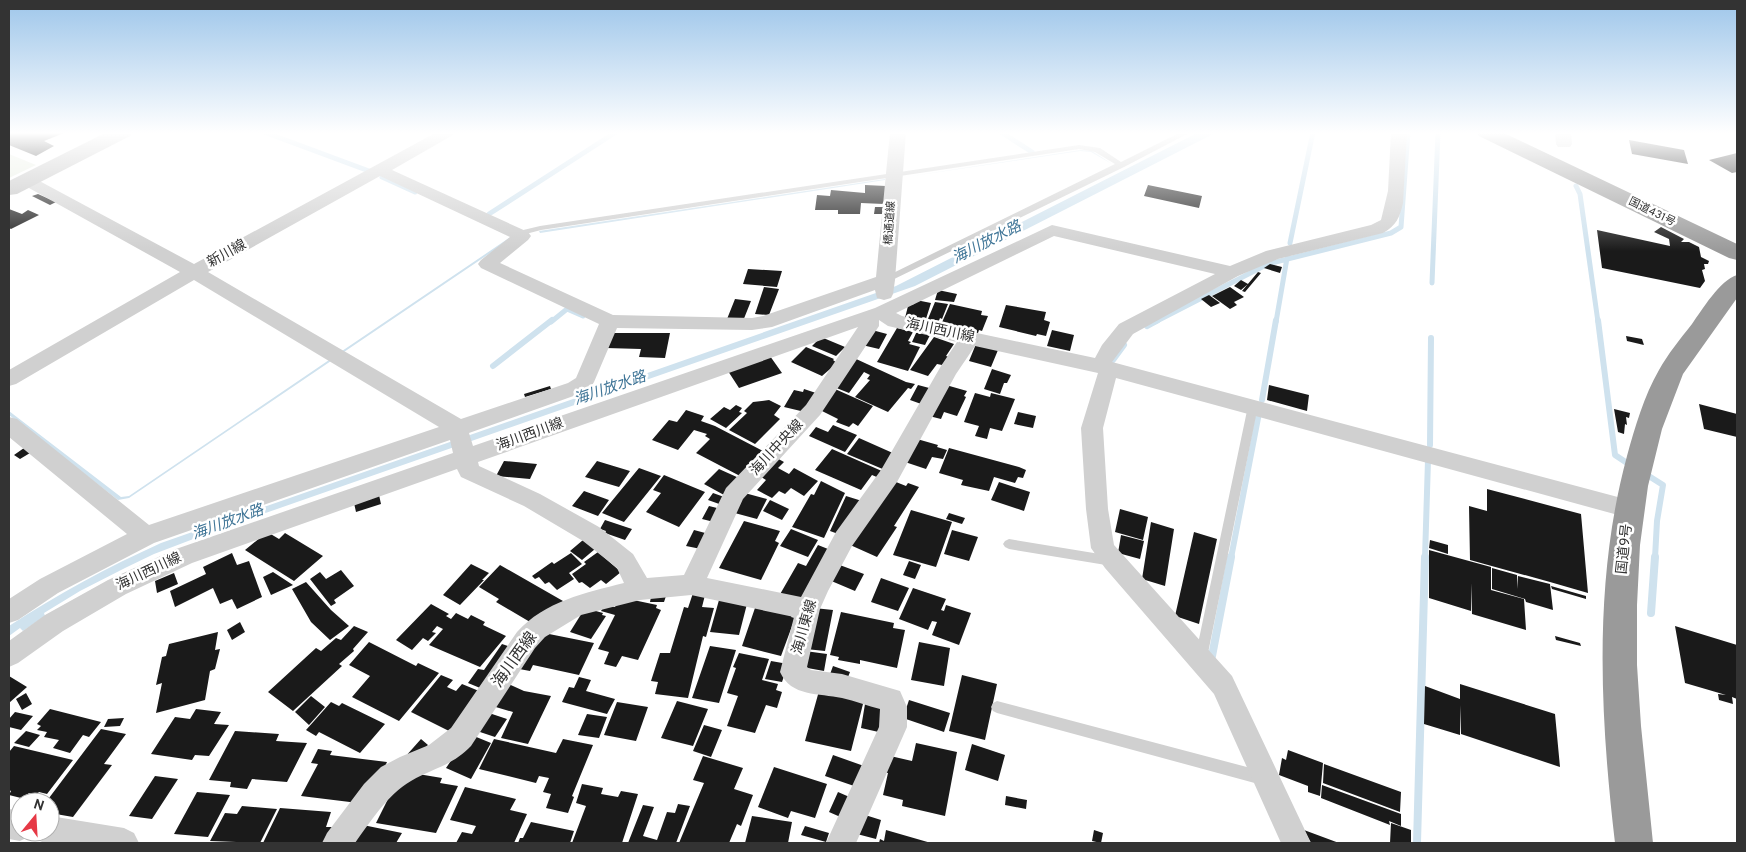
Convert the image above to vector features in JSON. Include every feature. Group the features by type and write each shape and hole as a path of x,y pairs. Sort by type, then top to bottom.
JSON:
{"highway":[{"name":"国道431号","path":"1568,172 1737,253"},
{"name":"国道431号","path":"1596,172 1737,239"},
{"name":"国道9号","path":"1634,843 1619,684 1622,583 1630,509 1650,423 1671,372 1710,315 1737,283"}],"main road":[{"path":"18,185 44,172"}],"street":[{"name":"新川線","path":"9,379 194,272 376,172"},
{"path":"383,172 522,236 488,264 610,321 752,324 764,322 886,282"},
{"path":"1296,843 1223,684 1200,661 1112,561 1104,548 1097,509 1092,428 1109,350 1126,329 1232,272 1272,255 1377,229 1388,223 1395,201 1397,172"},
{"name":"橋通道線","path":"878,310 886,282 894,174"},
{"path":"18,185 194,272 462,443 469,471 532,500 591,534 625,561 640,589"},
{"path":"878,310 1052,230 1232,272"},
{"name":"海川西川線","path":"9,655 54,623 117,587 184,556 462,443 878,310 895,321 1104,367 1630,509"},
{"name":"海川中央線","path":"691,585 734,494 813,410 878,310"},
{"path":"9,612 49,586 146,536 462,443 584,382 610,321"},
{"name":"海川東線","path":"841,843 893,727 894,707 891,700 842,686 806,682 793,672 808,609 844,539 889,476 948,371 970,338"},
{"path":"9,425 146,536"},
{"name":"海川西線","path":"337,843 385,784 401,771 441,755 461,737 526,640 536,629 574,606 640,589 691,585 808,609"},
{"path":"60,833 124,843"}],"lane":[{"path":"518,234 540,228 909,172"},
{"path":"886,282 1107,172"},
{"path":"1200,661 1253,406"},
{"path":"1009,544 1112,561"},
{"path":"997,707 1267,780"}],"shaded area":[{"path":"9,172 22,172 9,178"}],"water":[{"name":"海川放水路","path":"1121,172 1139,172 915,286 217,530 154,554 80,591 44,613 45,616 23,631 20,628 9,636 9,626 27,614 84,582 161,543 896,286"},
{"path":"885,179 540,233 539,231"},
{"path":"512,236 514,237 344,352 342,351"},
{"path":"329,360 331,361 129,498 118,500 9,415 9,411 121,497 129,496"}],"building":[{"path":"865,185 886,186 884,204 861,203 860,214 838,214 838,210 815,210 817,195 830,196 831,190 865,193"},
{"path":"1148,185 1202,196 1199,208 1144,196"},
{"path":"38,194 56,202 50,205 32,196"},
{"path":"875,207 883,207 882,214 874,214"},
{"path":"9,209 22,214 28,210 39,215 11,229 9,228"},
{"path":"1661,227 1684,239 1681,242 1689,242 1699,247 1701,257 1709,261 1708,264 1704,264 1705,269 1702,270 1705,281 1700,288 1602,268 1597,230 1670,246 1669,239 1654,232"},
{"path":"1270,264 1282,267 1280,273 1264,268"},
{"path":"748,269 782,271 777,287 743,284"},
{"path":"1258,272 1261,273 1245,292 1242,291"},
{"path":"1241,280 1248,284 1241,290 1234,286"},
{"path":"764,287 779,289 769,315 755,314"},
{"path":"1230,287 1244,297 1234,302 1237,305 1230,309 1212,296"},
{"path":"938,290 957,294 954,302 935,300"},
{"path":"1209,295 1220,303 1211,307 1201,299"},
{"path":"735,299 751,301 743,321 727,319"},
{"path":"916,300 931,303 925,322 905,318 908,306 914,304"},
{"path":"935,302 948,304 936,328 925,326"},
{"path":"950,304 982,311 981,315 988,316 982,331 979,330 978,333 940,327"},
{"path":"1006,305 1046,312 1044,320 1050,322 1046,336 1037,334 1036,336 999,327"},
{"path":"897,328 913,332 908,341 911,342 909,344 920,347 908,371 877,362"},
{"path":"872,330 887,334 879,349 862,345"},
{"path":"1052,330 1074,335 1070,351 1047,346"},
{"path":"917,331 930,335 925,345 912,342"},
{"path":"611,333 670,333 665,358 639,357 641,349 606,348"},
{"path":"1626,336 1642,339 1644,345 1627,341"},
{"path":"821,337 845,347 836,356 812,346"},
{"path":"934,337 954,344 946,356 949,357 942,365 937,364 928,376 910,370"},
{"path":"976,344 998,350 991,367 969,361"},
{"path":"806,347 834,359 837,363 822,376 791,362"},
{"path":"770,356 782,373 739,388 728,371"},
{"path":"854,358 906,382 915,384 911,389 908,388 888,412 855,397 870,380 867,379 870,375 864,372 849,393 834,387"},
{"path":"992,369 1011,375 1007,383 1004,383 1000,394 984,389"},
{"path":"918,385 933,389 924,405 910,400"},
{"path":"946,385 967,391 957,416 944,412 941,419 929,416"},
{"path":"1269,385 1309,395 1307,411 1267,400"},
{"path":"550,386 551,389 525,397 524,394"},
{"path":"804,389 816,393 805,412 784,407 794,390 803,392"},
{"path":"835,389 873,406 858,426 853,423 849,427 836,422 838,419 818,409"},
{"path":"975,393 990,397 991,393 1015,399 1002,431 990,428 987,439 975,436 979,426 964,422"},
{"path":"769,400 781,406 774,415 780,419 755,444 729,430 747,413 744,411 753,402"},
{"path":"1699,404 1737,414 1737,437 1704,429"},
{"path":"736,405 742,408 739,412 742,413 726,428 710,419 724,407 730,410"},
{"path":"1614,409 1630,413 1629,418 1626,417 1627,425 1625,424 1624,434 1618,432"},
{"path":"686,410 704,416 701,421 715,426 763,451 740,476 696,453 710,439 705,436 707,434 694,430 678,450 652,440 669,420 677,422"},
{"path":"1018,412 1036,416 1033,428 1014,424"},
{"path":"833,425 857,435 845,452 809,436 816,427 828,432"},
{"path":"859,438 895,454 885,470 847,454"},
{"path":"917,439 938,445 937,447 947,450 943,459 932,457 926,469 905,462"},
{"path":"24,448 30,453 20,459 14,455"},
{"path":"949,448 1026,470 1023,478 1018,477 1015,483 994,477 989,491 961,485 963,480 939,473"},
{"path":"832,449 884,472 879,478 872,475 861,490 815,470"},
{"path":"773,456 784,462 778,468 789,474 794,468 818,481 804,496 791,488 785,494 779,491 772,498 757,490 766,480 756,474"},
{"path":"504,461 537,464 530,479 496,476"},
{"path":"597,461 630,471 619,487 585,477"},
{"path":"639,468 661,476 624,522 602,513"},
{"path":"719,469 739,478 724,495 704,484"},
{"path":"664,475 705,492 679,527 646,512 661,493 653,490"},
{"path":"891,480 906,486 908,483 919,487 894,526 897,527 877,557 848,544"},
{"path":"821,481 845,493 824,538 792,527 811,494 814,495"},
{"path":"999,482 1030,492 1024,511 991,500"},
{"path":"1487,489 1581,514 1588,593 1470,560 1469,506 1487,511"},
{"path":"584,491 609,500 598,516 572,506"},
{"path":"741,492 767,499 757,519 731,512"},
{"path":"713,493 727,498 722,505 708,500"},
{"path":"379,495 381,504 356,512 354,503"},
{"path":"846,496 862,501 841,535 830,531"},
{"path":"770,500 789,509 782,520 763,511"},
{"path":"709,506 721,509 714,522 702,519"},
{"path":"1120,509 1148,517 1143,540 1115,532"},
{"path":"911,510 952,522 936,567 893,555"},
{"path":"949,513 965,518 962,524 946,519"},
{"path":"605,520 632,529 625,540 605,533 606,531 600,529"},
{"path":"744,521 780,531 775,541 779,543 761,580 719,568"},
{"path":"1151,522 1174,529 1165,586 1142,579"},
{"path":"791,529 818,540 808,557 780,546"},
{"path":"694,530 709,534 701,549 686,546"},
{"path":"952,530 978,537 969,561 944,554"},
{"path":"1194,532 1217,539 1199,624 1175,616"},
{"path":"269,533 279,539 285,533 323,556 294,581 245,550"},
{"path":"1121,535 1144,541 1140,559 1118,553"},
{"path":"583,540 595,549 582,560 570,551"},
{"path":"1430,540 1448,545 1448,554 1429,548"},
{"path":"818,545 833,551 803,605 779,596 798,563 806,566"},
{"path":"1429,550 1491,567 1491,590 1524,599 1526,630 1472,614 1471,583 1471,611 1429,598"},
{"path":"598,552 621,572 606,584 601,580 590,588 582,582 579,583 572,574"},
{"path":"232,553 237,565 249,561 262,597 237,609 232,599 220,604 213,588 175,607 170,591 206,574 203,567"},
{"path":"571,553 582,564 569,573 574,579 557,590 549,582 545,584 539,577 535,579 532,576 552,562 554,564"},
{"path":"909,561 921,565 915,579 903,575"},
{"path":"471,564 489,573 460,605 443,595"},
{"path":"837,564 864,574 855,591 829,580"},
{"path":"500,565 563,601 549,617 530,622 496,602 499,599 479,587"},
{"path":"1492,568 1517,575 1518,589 1518,576 1550,584 1553,610 1492,589"},
{"path":"341,570 354,586 334,600 336,603 331,606 310,579 320,572 326,579"},
{"path":"273,572 293,585 271,595 263,577"},
{"path":"174,573 178,584 157,593 155,581"},
{"path":"881,578 909,588 898,611 871,602"},
{"path":"306,582 331,610 349,626 330,640 311,622 292,589"},
{"path":"1551,586 1586,596 1586,599 1552,589"},
{"path":"913,588 946,599 941,610 944,611 946,605 971,613 959,645 932,635 937,622 932,621 928,630 899,619"},
{"path":"652,592 667,593 664,602 650,602"},
{"path":"693,593 705,595 702,607 714,608 706,637 703,636 688,698 655,694 658,682 651,681 660,653 670,653 684,607 688,608"},
{"path":"619,597 657,605 656,608 661,610 638,660 622,656 616,667 604,664 609,652 598,649 615,615 601,611 605,605 615,607"},
{"path":"719,600 747,604 739,635 710,632"},
{"path":"431,604 449,614 446,616 451,619 456,613 468,619 471,615 485,622 483,625 506,636 480,667 429,645 443,629 437,626 432,632 436,633 428,641 423,638 412,650 396,640"},
{"path":"756,605 793,614 791,617 795,618 781,656 742,646"},
{"path":"585,608 603,613 602,615 606,616 591,639 570,632"},
{"path":"814,608 833,610 825,651 806,649"},
{"path":"841,612 894,623 893,628 905,630 897,668 860,660 860,664 838,660 839,657 830,655"},
{"path":"240,622 245,632 232,640 227,630"},
{"path":"354,626 368,632 353,649 354,651 339,664 342,666 293,711 268,692 316,648 321,651 336,638 341,640"},
{"path":"1675,626 1737,645 1737,699 1732,697 1733,704 1719,700 1718,694 1726,695 1685,683"},
{"path":"218,632 215,650 220,649 215,669 210,671 205,700 156,713 162,683 156,685 162,657 166,656 169,644"},
{"path":"549,634 594,643 579,675 533,665 530,671 514,668 530,642"},
{"path":"1555,636 1580,643 1581,646 1556,640"},
{"path":"369,642 416,666 418,663 439,673 399,721 352,697 370,676 349,665"},
{"path":"919,642 950,648 944,686 911,680"},
{"path":"502,644 514,648 485,690 468,683 478,669 484,670"},
{"path":"710,646 736,650 719,703 692,698"},
{"path":"805,651 827,654 824,671 802,667"},
{"path":"739,653 769,659 762,680 778,684 776,690 782,692 777,708 766,705 755,733 727,726 738,696 727,693 736,668 733,667"},
{"path":"771,661 788,664 782,682 765,679"},
{"path":"833,666 850,672 846,682 829,677"},
{"path":"441,675 453,680 447,687 456,691 462,684 479,691 453,733 411,712"},
{"path":"962,675 997,684 985,740 949,731"},
{"path":"9,676 27,687 9,703"},
{"path":"579,677 591,680 586,691 615,699 607,714 562,702 569,687 574,688"},
{"path":"504,682 524,691 551,696 528,744 501,738 513,712 489,705"},
{"path":"1460,684 1555,714 1560,767 1461,734 1460,705 1460,735 1424,724 1425,686 1460,699"},
{"path":"819,691 864,700 851,751 805,741"},
{"path":"26,693 32,704 22,710 16,699"},
{"path":"311,696 325,707 309,725 295,712"},
{"path":"909,700 950,713 944,732 903,718"},
{"path":"677,701 708,709 693,746 661,738"},
{"path":"331,702 339,706 342,703 385,724 360,753 319,732 316,736 306,730"},
{"path":"617,702 648,707 636,741 604,735"},
{"path":"865,704 888,709 883,733 861,728"},
{"path":"50,709 101,722 89,737 83,735 70,753 53,748 59,740 44,737 47,732 37,730 41,726 37,724"},
{"path":"196,709 221,712 214,724 229,725 209,756 195,755 192,760 151,754 175,717 190,719"},
{"path":"15,712 33,716 21,730 9,727 9,719"},
{"path":"486,712 507,719 495,737 474,730"},
{"path":"587,714 607,717 599,738 578,735"},
{"path":"124,718 120,726 104,727 108,719"},
{"path":"704,725 722,730 711,757 693,751"},
{"path":"101,729 126,734 104,764 112,765 73,817 60,815 60,792 54,792"},
{"path":"26,731 40,735 29,747 14,743"},
{"path":"235,731 279,734 276,741 307,743 287,782 252,779 247,789 230,787 231,782 209,780"},
{"path":"469,734 491,743 471,779 446,768"},
{"path":"421,739 428,745 412,762 405,757"},
{"path":"494,739 556,753 563,739 593,745 572,796 574,797 568,813 546,808 551,794 543,792 549,778 539,776 536,783 479,769"},
{"path":"916,743 957,752 945,816 902,806 903,800 883,795 888,773 883,772 886,755 912,761"},
{"path":"972,744 1005,755 998,781 965,770"},
{"path":"14,746 73,760 49,792 10,792 9,752"},
{"path":"318,749 332,751 330,755 387,762 377,784 358,803 301,796 318,764 311,763"},
{"path":"1288,750 1323,763 1320,796 1308,792 1308,786 1279,775 1282,758 1286,760"},
{"path":"833,755 864,766 857,787 825,776"},
{"path":"703,756 743,768 734,789 753,795 741,826 737,824 729,843 679,843 704,783 693,780"},
{"path":"1324,764 1401,792 1400,812 1323,783"},
{"path":"774,767 827,784 815,818 791,811 788,818 758,807"},
{"path":"412,773 442,778 440,783 458,786 436,833 376,823 396,783"},
{"path":"155,776 178,779 152,819 129,816"},
{"path":"582,784 603,788 601,794 618,797 621,791 638,794 622,843 572,843 586,806 576,803"},
{"path":"1322,785 1401,814 1401,826 1389,821 1390,825 1321,798"},
{"path":"465,787 516,799 510,810 527,814 514,843 456,843 462,832 472,834 476,826 450,820"},
{"path":"197,792 230,795 208,837 174,834"},
{"path":"838,792 854,799 845,819 829,812"},
{"path":"1006,796 1027,800 1026,809 1005,805"},
{"path":"678,804 690,806 676,843 628,843 643,805 654,807 643,836 657,840 667,812 675,813"},
{"path":"242,806 277,809 260,843 210,841 225,813 237,814"},
{"path":"280,808 331,812 326,827 338,827 330,843 263,843"},
{"path":"862,814 881,820 876,839 857,834"},
{"path":"752,816 792,822 788,843 745,843"},
{"path":"531,822 574,831 570,843 518,843 520,838 523,838"},
{"path":"1391,823 1411,830 1411,843 1390,843"},
{"path":"358,824 402,833 396,843 348,843"},
{"path":"805,826 829,833 826,842 801,835"},
{"path":"886,830 931,843 879,843 880,839 884,841"},
{"path":"1094,830 1103,833 1101,843 1092,841"},
{"path":"1304,830 1339,843 1311,843"}],"waterway":[{"path":"489,214 554,172"},
{"path":"1290,243 1305,172"},
{"path":"1287,259 1391,233 1401,227 1405,172"},
{"path":"1432,283 1436,172"},
{"path":"382,177 415,192"},
{"path":"1576,186 1580,194 1598,322"},
{"path":"1155,322 1268,264 1287,259"},
{"path":"1276,322 1287,259"},
{"path":"551,322 567,309 583,316"},
{"path":"493,366 552,320"},
{"path":"1147,326 1158,320"},
{"path":"1262,400 1276,320"},
{"path":"1598,320 1615,455 1633,467"},
{"path":"1430,445 1431,338"},
{"path":"1113,360 1124,345"},
{"path":"1231,558 1259,413"},
{"path":"1425,558 1428,460"},
{"path":"1644,473 1663,485 1657,521 1655,558"},
{"path":"1212,656 1231,557"},
{"path":"1417,843 1425,557"},
{"path":"1651,613 1655,557"}]}
